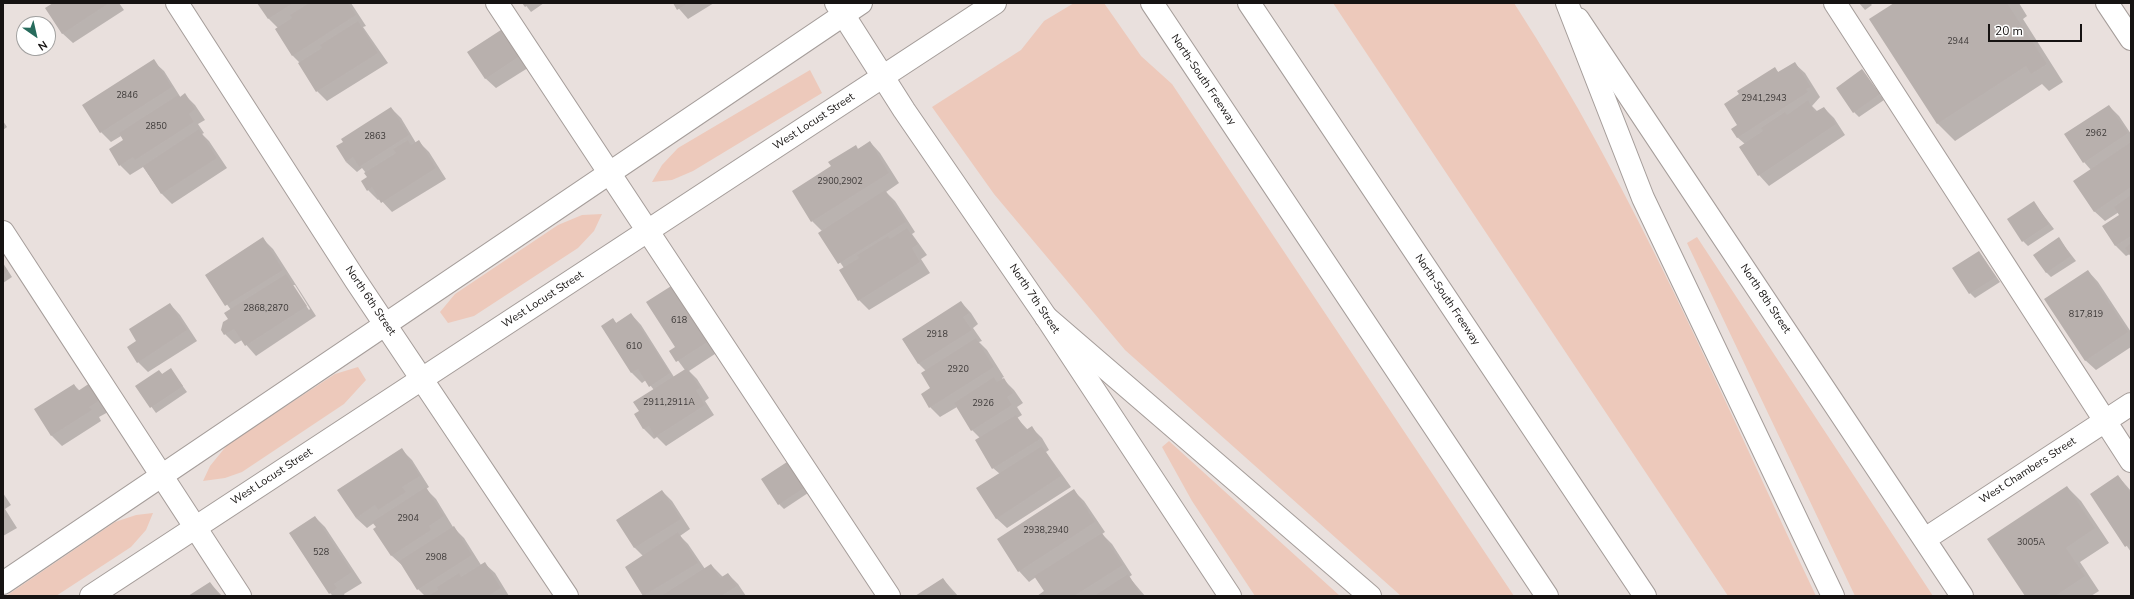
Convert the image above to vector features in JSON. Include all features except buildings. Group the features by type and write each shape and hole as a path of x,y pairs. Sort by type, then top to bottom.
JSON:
{"main road":[{"name":"North 6th Street","path":"177,3 385,324 567,596"},
{"path":"497,3 889,596"},
{"name":"West Locust Street","path":"91,596 995,3"},
{"name":"North-South Freeway","path":"1152,3 1547,596"},
{"name":"North-South Freeway","path":"1249,3 1644,596"},
{"path":"1567,3 1643,198 1833,596"},
{"name":"North 8th Street","path":"1567,3 1962,596"},
{"path":"1836,3 2131,461"},
{"path":"2107,3 2131,39"},
{"path":"3,583 609,173 847,7"},
{"name":"North 7th Street","path":"847,7 883,77 1046,316 1230,596"},
{"path":"3,232 240,596"},
{"path":"1046,316 1370,596"},
{"name":"West Chambers Street","path":"1925,539 2131,404"}],"shaded area":[{"path":"1074,3 1104,3 1141,56 1172,84 1514,596 1401,596 1125,350 994,194 932,107 1021,50 1044,21"},
{"path":"1333,3 1514,3 1558,73 1638,219 1711,370 1816,596 1728,596"},
{"path":"810,70 822,93 693,171 672,180 652,182 662,165 678,148"},
{"path":"602,214 594,231 578,248 474,316 448,323 440,312 455,294 558,225 582,215"},
{"path":"1697,237 1933,596 1855,596 1687,243"},
{"path":"358,367 366,380 344,404 242,472 225,478 203,481 210,466 228,444 335,374"},
{"path":"1169,441 1340,596 1255,596 1192,501 1162,447"},
{"path":"153,513 146,530 131,547 56,596 6,596 115,522 136,515"}]}
